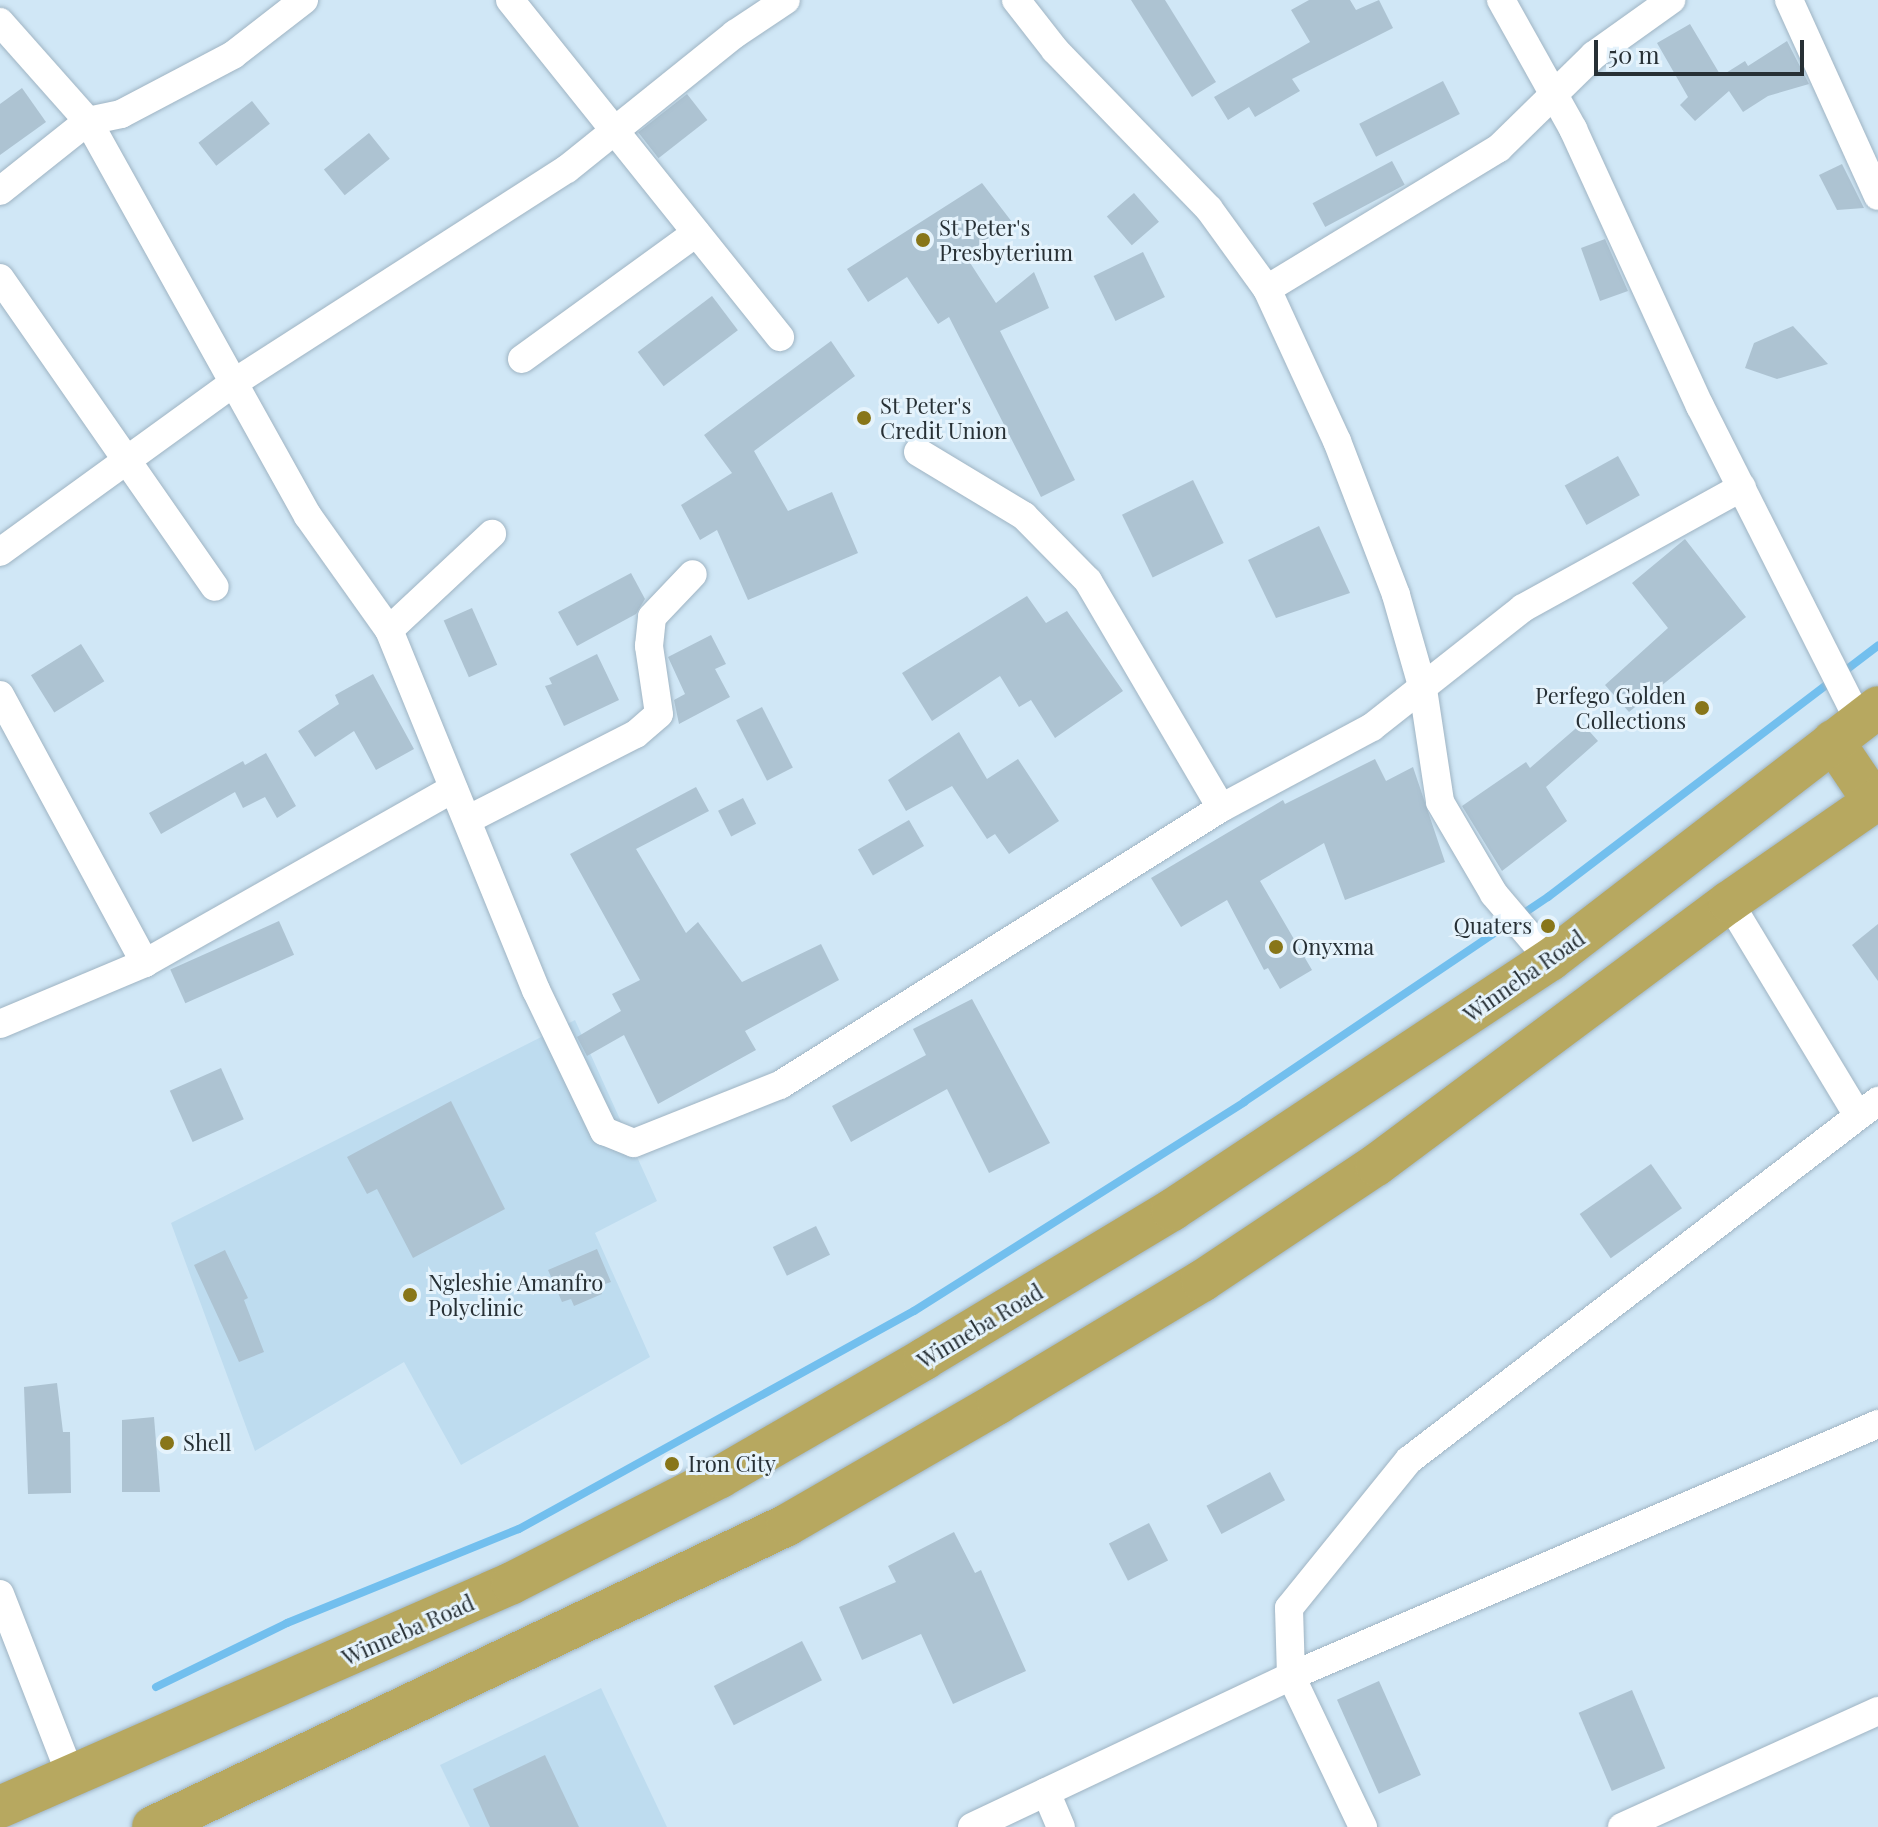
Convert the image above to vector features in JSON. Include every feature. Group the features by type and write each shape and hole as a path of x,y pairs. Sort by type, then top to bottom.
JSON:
{"highway":[{"path":"153,1827 787,1525 1202,1281 1376,1165 1729,902 1876,801 1857,723"},
{"name":"Winneba Road","path":"0,1807 70,1774 424,1624 720,1477 1172,1210 1550,960 1857,723"}],"street":[{"path":"0,191 88,121 121,114 233,55 304,0"},
{"path":"510,0 780,337"},
{"path":"0,552 235,382 616,133 735,34 786,0"},
{"path":"1016,0 1055,50 1209,209 1267,289 1373,531 1423,689 1433,773 1444,812 1494,894 1550,960"},
{"path":"1501,0 1554,95 1857,723"},
{"path":"1267,289 1499,148 1594,55 1671,0"},
{"path":"1789,0 1878,196"},
{"path":"0,22 88,121 308,516 389,630 453,789 469,819 536,990 604,1131 634,1143 671,1133 780,1085 1221,808 1372,727 1523,608 1742,487"},
{"path":"522,359 696,233"},
{"path":"0,278 124,462 215,587"},
{"path":"918,452 1024,516 1088,581 1221,808"},
{"path":"389,630 492,534"},
{"path":"469,819 636,734 659,714 649,646 652,617 693,574"},
{"path":"0,695 145,963"},
{"path":"0,1024 145,963 453,789"},
{"path":"1363,1827 1291,1676 1289,1608 1409,1460 1868,1108 1729,902"},
{"path":"972,1827 1291,1676 1878,1424"},
{"path":"0,1594 70,1774"},
{"path":"1622,1827 1878,1711"},
{"path":"1046,1792 1061,1827"}],"shaded area":[{"name":"Ngleshie Amanfro Polyclinic","path":"575,1020 657,1201 595,1233 650,1357 461,1465 404,1362 255,1451 171,1223"},
{"path":"601,1688 667,1827 470,1827 440,1765"}],"building":[{"path":"1131,0 1165,0 1216,82 1192,97"},
{"path":"1309,0 1350,0 1356,10 1379,0 1393,28 1292,79 1300,91 1255,117 1249,107 1228,120 1214,97 1310,42 1291,10"},
{"path":"1690,24 1721,76 1745,61 1748,66 1787,41 1809,84 1768,96 1743,112 1729,91 1695,121 1680,105 1688,97 1657,43"},
{"path":"1443,81 1460,114 1376,157 1359,124"},
{"path":"22,88 46,122 0,155 0,104"},
{"path":"687,94 707,120 658,158 638,132"},
{"path":"252,101 270,124 216,166 198,143"},
{"path":"369,133 390,159 345,195 324,170"},
{"path":"1392,161 1405,185 1325,227 1313,203"},
{"path":"1842,164 1864,208 1837,210 1819,175"},
{"path":"982,183 1012,222 965,255 996,303 1034,272 1049,308 1000,331 1075,480 1041,497 949,317 938,324 907,277 868,302 847,269"},
{"path":"1134,193 1159,222 1132,245 1107,217"},
{"path":"1605,239 1628,291 1600,301 1581,248"},
{"path":"1143,252 1165,297 1115,321 1094,276"},
{"path":"712,296 738,330 664,386 638,352"},
{"path":"1793,326 1828,364 1777,379 1745,368 1754,343"},
{"path":"831,341 855,376 754,451 788,511 832,492 858,553 748,600 717,530 700,540 681,505 732,473 704,435"},
{"path":"1618,456 1640,495 1586,525 1565,486"},
{"path":"1193,480 1224,543 1153,578 1122,515"},
{"path":"1319,526 1350,593 1276,618 1248,560"},
{"path":"1685,539 1746,617 1629,712 1605,685 1668,628 1632,583"},
{"path":"631,573 645,599 636,614 577,646 558,612"},
{"path":"1027,596 1046,623 1067,611 1123,691 1055,738 1031,700 1019,707 1000,676 932,721 902,673"},
{"path":"472,608 497,665 469,677 444,621"},
{"path":"711,635 726,664 715,669 730,697 679,724 674,700 685,694 668,657"},
{"path":"81,644 104,681 54,713 31,675"},
{"path":"597,654 619,700 564,726 545,686 552,684 549,678"},
{"path":"373,674 414,749 376,770 354,731 315,757 298,731 339,704 335,695"},
{"path":"762,707 793,768 767,781 736,720"},
{"path":"1582,723 1598,741 1546,787 1567,821 1502,871 1462,806 1526,762 1530,768"},
{"path":"959,732 987,779 1018,759 1059,821 1009,854 995,834 987,839 952,786 906,811 888,780"},
{"path":"266,753 296,806 277,818 265,797 243,808 235,792 161,834 149,813 243,761 245,765"},
{"path":"1375,759 1386,781 1413,767 1445,862 1345,900 1324,843 1260,881 1312,970 1280,989 1268,968 1264,970 1227,900 1181,927 1151,878 1283,800 1285,804"},
{"path":"696,787 709,811 636,849 686,933 698,922 742,982 821,944 839,980 745,1031 756,1050 658,1104 624,1035 587,1056 577,1037 621,1011 612,994 640,980 570,854"},
{"path":"743,798 756,824 731,837 718,811"},
{"path":"909,820 924,846 873,875 858,850"},
{"path":"279,921 294,955 185,1003 170,969"},
{"path":"1878,924 1878,981 1852,945"},
{"path":"972,999 1050,1143 989,1173 947,1089 851,1142 832,1106 926,1055 913,1029"},
{"path":"221,1068 244,1119 193,1142 170,1091"},
{"path":"451,1101 505,1209 413,1258 377,1189 367,1194 347,1157"},
{"path":"1651,1164 1682,1208 1611,1258 1580,1214"},
{"path":"816,1226 830,1255 787,1276 773,1247"},
{"path":"597,1249 611,1282 599,1286 602,1294 574,1306 571,1299 562,1302 548,1270"},
{"path":"225,1250 248,1298 244,1300 264,1352 239,1362 194,1265"},
{"path":"57,1383 63,1432 70,1432 71,1493 28,1494 24,1387"},
{"path":"154,1417 160,1492 122,1492 122,1420"},
{"path":"1270,1472 1285,1500 1221,1534 1206,1506"},
{"path":"1149,1523 1168,1560 1128,1581 1109,1543"},
{"path":"954,1532 975,1573 981,1570 1026,1671 953,1704 921,1634 862,1660 839,1607 896,1582 888,1566"},
{"path":"802,1641 822,1680 734,1725 714,1686"},
{"path":"1379,1681 1421,1775 1379,1794 1337,1700"},
{"path":"1632,1690 1665,1768 1612,1791 1579,1713"},
{"path":"545,1755 579,1827 490,1827 473,1789"}],"waterway":[{"path":"156,1687 287,1623 519,1529 914,1311 1244,1102 1548,897 1878,646"}],"place":[{"name":"St Peter's Presbyterium","path":"923,240"},
{"name":"St Peter's Credit Union","path":"864,418"},
{"name":"Perfego Golden Collections","path":"1702,708"},
{"name":"Quaters","path":"1548,926"},
{"name":"Onyxma","path":"1276,947"},
{"name":"Ngleshie Amanfro Polyclinic","path":"410,1295"},
{"name":"Shell","path":"167,1443"},
{"name":"Iron City","path":"672,1464"}]}
